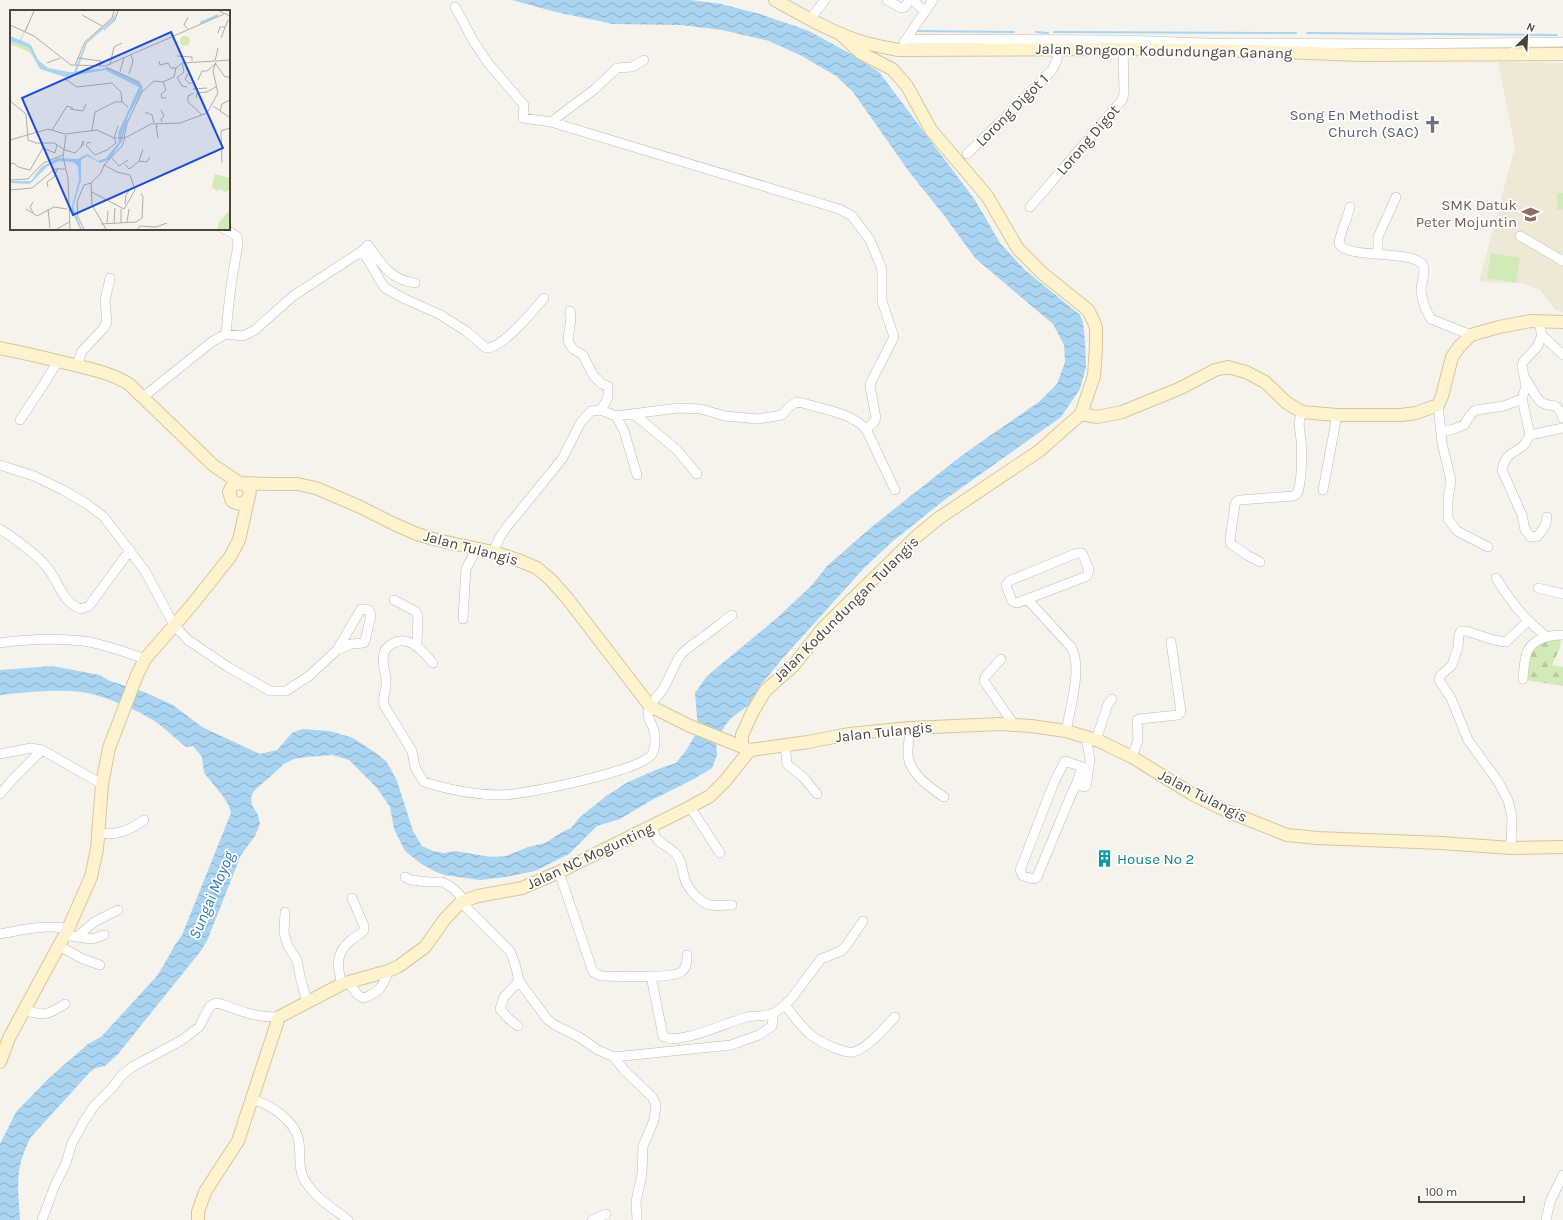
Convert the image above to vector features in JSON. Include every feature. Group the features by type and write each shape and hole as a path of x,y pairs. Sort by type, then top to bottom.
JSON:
{"street":[{"name":"Jalan Bongoon Kodundungan Ganang","path":"775,0 839,33 868,44 899,50 1058,44 1152,45 1361,55 1441,53 1563,54"},
{"path":"810,19 825,0"},
{"path":"887,0 901,8 904,7 909,0"},
{"path":"892,70 899,50 929,4 913,0"},
{"path":"455,7 474,42 488,63 524,105 523,118 551,122 839,209 852,216 870,240 882,269 882,301 894,337 871,382 870,386 876,411 876,418 874,422 866,429"},
{"name":"Jalan Kodundungan Tulangis","path":"746,748 742,735 752,713 765,691 794,665 823,628 890,562 939,518 1039,451 1081,414 1092,384 1095,364 1096,328 1088,310 1042,274 1018,249 987,196 931,130 907,86 892,70 861,53 839,33"},
{"path":"906,39 1058,44"},
{"path":"1152,45 1205,43 1390,44 1563,42"},
{"name":"Lorong Digot 1","path":"967,154 1052,70 1057,60 1058,44"},
{"name":"Lorong Digot","path":"1030,207 1119,104 1124,94 1123,45"},
{"path":"551,122 595,89 617,68 632,67 644,60"},
{"path":"1378,254 1378,237 1396,197"},
{"path":"1350,207 1346,223 1339,239 1341,248 1345,250 1408,259 1421,263 1424,268 1422,292 1428,315 1431,319 1471,336"},
{"path":"226,230 236,236 238,240 238,249 229,296 226,334"},
{"path":"1520,236 1563,261"},
{"path":"143,397 213,341 226,334 243,336 255,330 294,296 362,251 368,245 386,268 396,277 404,282 415,283"},
{"path":"362,251 370,262 378,279 386,288 405,299 439,314 466,331 486,348 493,347 521,325 544,298"},
{"path":"77,366 82,352 103,329 107,322 105,301 110,278"},
{"path":"570,311 571,318 568,339 569,343 573,349 583,355 593,375 602,384 608,386 608,397 601,410"},
{"path":"1538,320 1542,335 1563,355"},
{"path":"1488,547 1457,531 1448,519 1450,481 1441,432 1439,408 1452,357 1458,347 1471,336 1499,327 1538,320 1563,322"},
{"path":"1542,335 1537,347 1523,362 1522,366 1525,377 1525,391 1522,399 1530,435 1524,446 1506,458 1502,470 1522,515 1528,534 1531,537 1538,536 1545,526 1547,517"},
{"path":"0,348 106,372 121,379 129,384 213,465 236,485 247,486 249,489 249,498 239,540 230,557 144,659 137,674 109,748 102,784 99,833 92,877 70,934"},
{"path":"20,420 58,361"},
{"path":"1081,414 1097,417 1122,412 1175,390 1215,370 1228,367 1246,372 1265,382 1300,418 1301,467 1297,494 1293,496 1240,500 1235,504 1230,540 1231,544 1260,562"},
{"path":"1525,377 1540,401 1559,408 1563,418"},
{"path":"1441,432 1464,425 1471,414 1476,410 1504,406 1522,399"},
{"path":"493,552 503,532 562,459 581,422 591,411 601,410 616,416 679,408 701,409 725,416 765,419 782,415 796,402 803,403 854,419 866,429 895,490"},
{"path":"1300,418 1336,420 1401,415 1439,408"},
{"path":"634,414 677,450 697,474"},
{"path":"616,416 624,431 637,475"},
{"path":"1323,490 1336,420"},
{"path":"1530,435 1563,428"},
{"path":"0,465 34,476 87,504 104,517 145,571 174,625 188,640 204,652 270,691 286,691 297,685 349,640"},
{"path":"235,503 242,503 270,484"},
{"name":"Jalan Tulangis","path":"236,485 297,484 316,488 417,534 437,540 493,552 537,568 551,580 567,598 650,706 690,726 746,748 785,745 849,734 910,728 1014,725 1066,731 1094,739 1132,757 1198,797 1229,812 1287,835 1511,848 1563,847"},
{"path":"236,485 230,498 235,503 239,540"},
{"path":"0,529 46,566 63,595 75,607 80,609 89,606 130,550"},
{"path":"463,619 466,569 477,548"},
{"path":"1077,553 1081,553 1083,555 1089,570 1087,576 1028,600 1017,603 1012,601 1006,585 1007,583 1077,553"},
{"path":"1496,578 1528,621 1547,636"},
{"path":"1538,588 1563,594"},
{"path":"394,600 415,611 418,616 417,646"},
{"path":"1028,600 1071,647 1075,654 1077,671 1066,731"},
{"path":"433,663 417,646 407,641 396,642 388,647 384,652 383,662 387,688 382,700 412,751 416,767 424,782 443,788 502,795 544,789 583,781 641,763 652,755 655,745 655,732 647,712 650,706 663,689 677,660 683,652 732,615"},
{"path":"1511,848 1512,817 1508,800 1497,780 1468,740 1451,698 1439,679 1452,665 1458,647 1458,635 1461,631 1506,642 1528,621"},
{"path":"1523,679 1526,658 1533,645 1547,636 1563,635"},
{"path":"0,643 60,639 84,641 144,659"},
{"path":"1132,757 1138,740 1137,720 1178,715 1180,712 1171,642"},
{"path":"1001,658 986,677 984,682 1014,725"},
{"path":"1076,785 1086,786 1094,739 1108,704 1112,699"},
{"path":"910,728 908,758 918,776 928,786 944,797"},
{"path":"1090,760 1094,739"},
{"path":"785,745 787,764 804,778 817,794"},
{"path":"0,754 31,748 42,750 102,784"},
{"name":"Jalan NC Mogunting","path":"278,1017 345,983 388,971 399,966 425,947 444,920 463,902 478,896 522,888 559,872 710,796 725,781 746,748"},
{"path":"0,794 42,750"},
{"path":"1065,761 1082,766 1076,785 1068,800 1037,878 1034,879 1023,876 1020,870 1055,780 1065,761"},
{"path":"690,807 720,853"},
{"path":"99,833 119,833 132,829 144,820"},
{"path":"652,826 658,842 675,853 682,862 684,878 688,887 699,898 708,904 732,905"},
{"path":"559,872 593,972 601,976 662,976 681,972 685,968 687,955"},
{"path":"405,877 411,880 443,882 454,890 463,902 510,951 519,981 547,1020 555,1026 579,1037 598,1050 614,1057 624,1070 652,1097 656,1105 654,1120 643,1146 642,1174 636,1201 637,1220"},
{"path":"352,898 364,926 364,930 340,952 338,970 345,983 363,998 381,989 386,981 388,971"},
{"path":"0,1062 4,1037 24,1009 58,946 70,934 118,910"},
{"path":"285,912 284,933 288,946 297,960 307,1002"},
{"path":"652,976 663,1034 666,1038 681,1038 700,1034 747,1017 772,1014 785,1005 821,959 841,951 863,921"},
{"path":"0,934 11,931 59,926 70,934 92,939 104,936"},
{"path":"58,946 77,956 100,965"},
{"path":"518,1026 500,1009 504,997 519,981"},
{"path":"24,1009 42,1015 53,1012 65,1004"},
{"path":"42,1220 55,1185 66,1163 72,1143 94,1106 112,1088 121,1076 141,1061 152,1057 182,1040 199,1027 210,1006 221,1004 252,1015 268,1018 278,1017 238,1141 204,1192 198,1212 198,1220"},
{"path":"785,1005 803,1029 814,1039 824,1044 849,1052 853,1052 868,1043 895,1017"},
{"path":"614,1057 732,1045 759,1035 772,1026 772,1014"},
{"path":"251,1099 269,1106 282,1115 295,1130 299,1144 298,1160 306,1183 321,1200 348,1220"},
{"path":"1546,1220 1550,1202 1563,1175"},
{"path":"592,1220 606,1214"}],"shaded area":[{"name":"SMK Datuk Peter Mojuntin","path":"1498,62 1563,63 1563,312 1555,310 1540,290 1523,283 1479,282 1515,147"}],"green space":[{"path":"1557,193 1563,193 1563,210 1557,210"},
{"path":"1491,253 1520,258 1516,283 1487,278"},
{"path":"1561,637 1560,648 1552,665 1563,667 1563,686 1525,680 1530,650 1539,643"}],"water":[{"name":"Sungai Moyog","path":"512,0 690,0 721,4 760,14 809,31 851,54 879,72 975,200 1000,243 1025,270 1080,315 1083,322 1086,367 1080,389 1061,417 943,501 893,541 864,568 759,687 758,697 731,718 724,727 716,742 717,755 712,768 620,819 597,826 569,854 535,871 480,880 444,875 434,871 405,851 394,829 390,807 377,788 349,760 333,755 294,759 284,764 254,791 251,797 252,805 258,815 260,824 255,836 241,855 207,941 200,952 118,1054 105,1066 96,1068 90,1072 31,1137 22,1159 18,1178 20,1220 0,1220 0,1144 16,1112 49,1078 88,1044 101,1037 156,977 182,935 231,813 223,796 204,773 202,757 193,746 186,747 145,715 106,698 88,693 56,691 0,695 0,670 52,666 100,675 110,681 144,692 173,705 202,727 260,754 277,750 292,733 302,729 330,731 353,738 386,761 397,781 413,831 422,846 433,851 444,853 455,851 491,857 506,856 528,847 545,843 571,828 580,817 605,797 628,782 676,763 687,749 698,730 695,693 707,676 777,618 812,585 827,566 874,525 961,456 1040,401 1057,384 1065,362 1064,345 1053,324 975,258 943,214 910,173 853,92 836,76 802,56 769,41 722,30 680,25 613,24 556,12"}],"waterway":[{"path":"916,31 1014,32"},
{"path":"1036,32 1048,33"},
{"path":"1054,32 1296,33"},
{"path":"1307,33 1557,35"}],"place":[{"name":"Song En Methodist Church (SAC)","path":"1432,124"},
{"name":"SMK Datuk Peter Mojuntin","path":"1530,214"},
{"name":"House No 2","path":"1104,859"}]}
